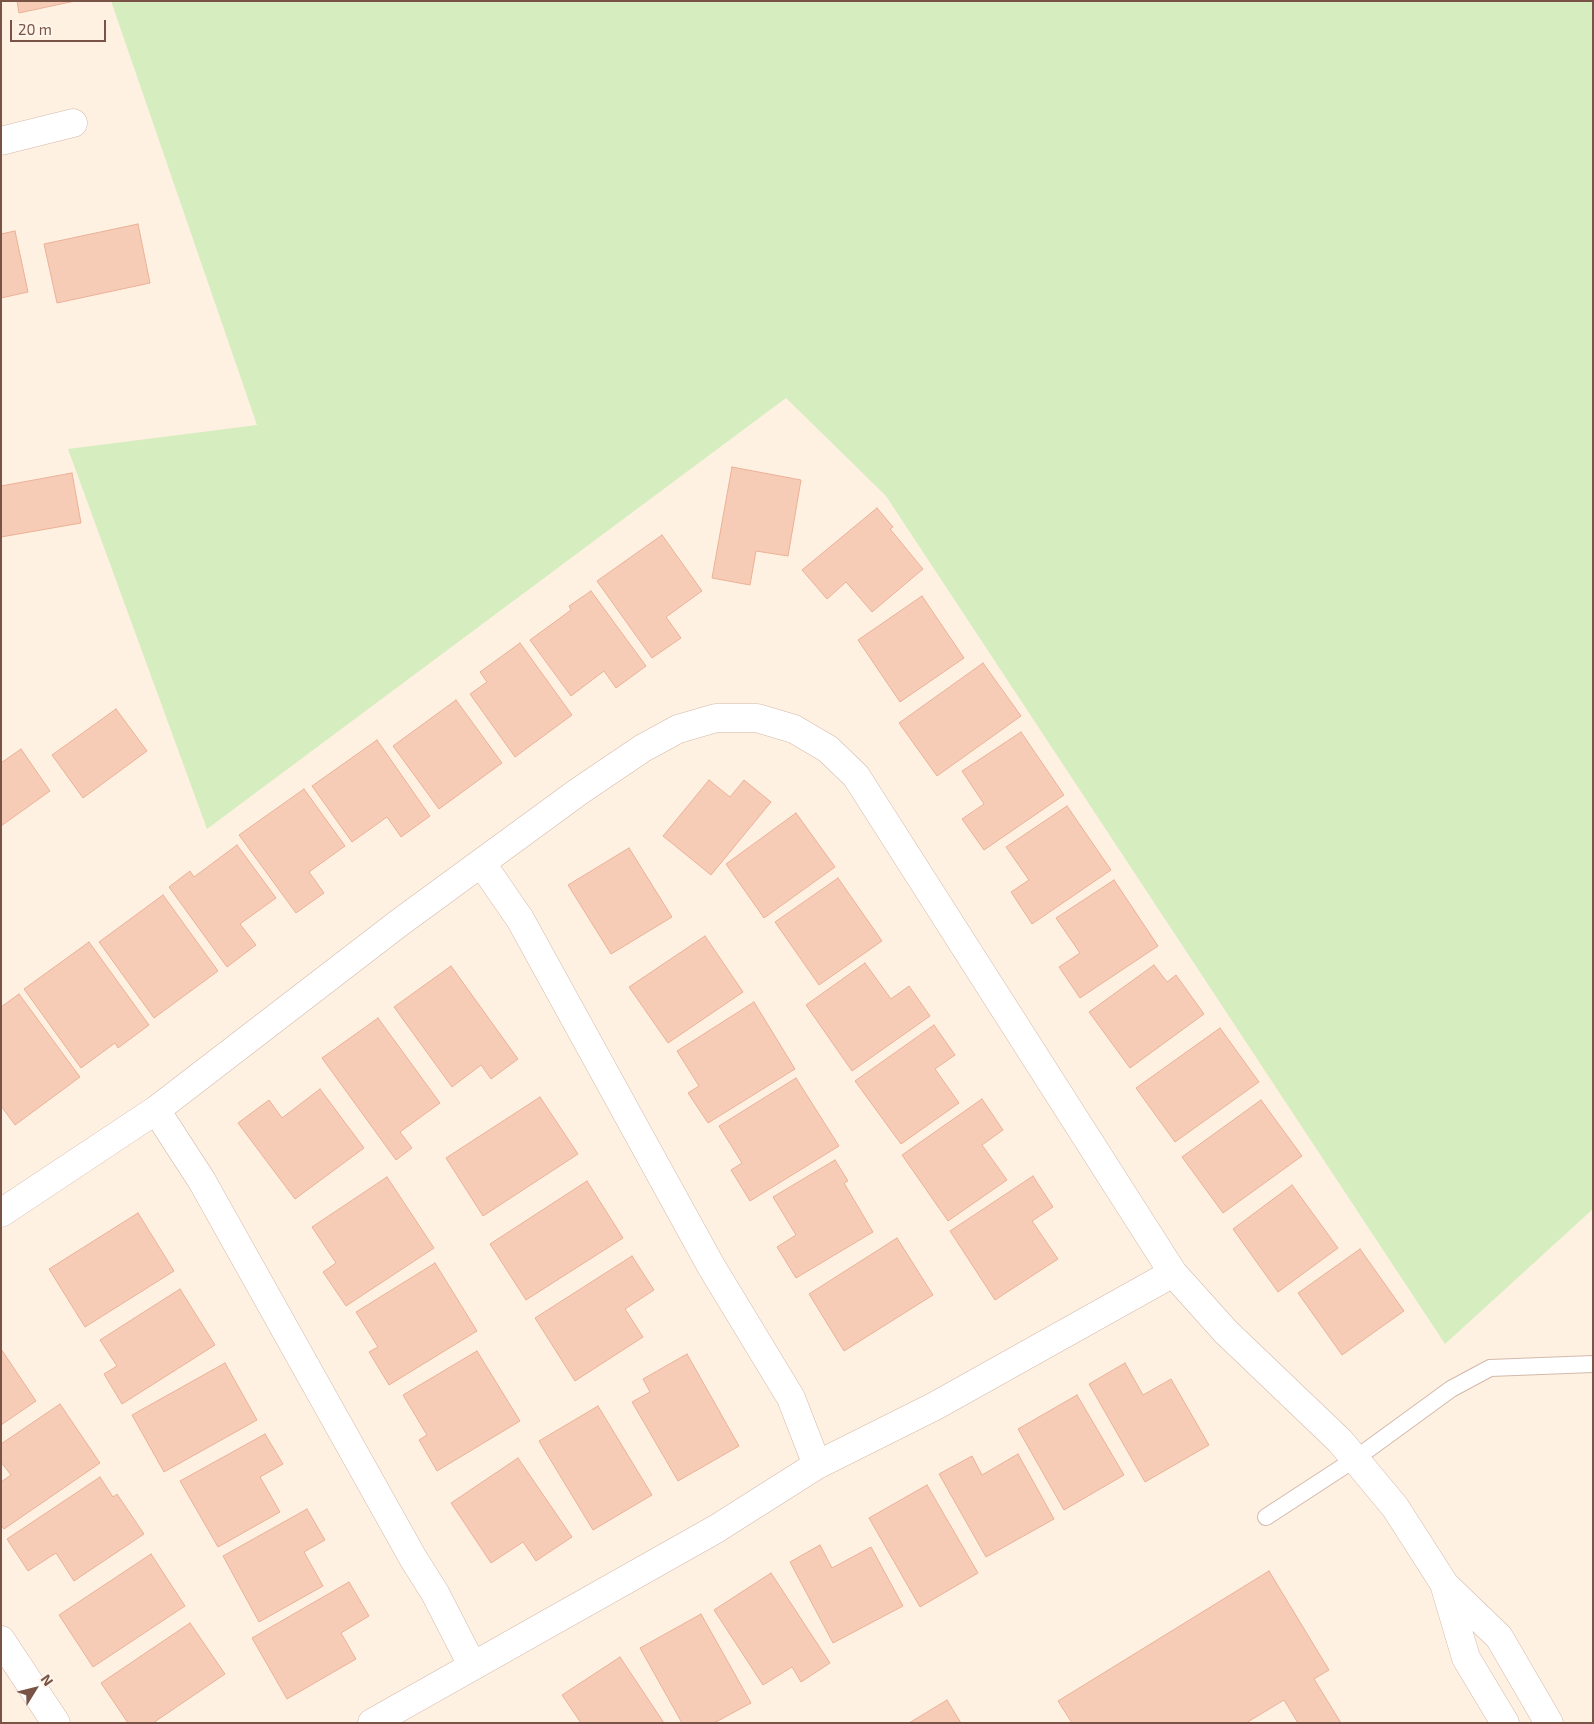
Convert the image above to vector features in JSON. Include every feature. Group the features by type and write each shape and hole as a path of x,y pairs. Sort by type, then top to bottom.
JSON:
{"street":[{"path":"1,141 73,124"},
{"path":"1,1213 156,1110 399,923 578,792 644,748 678,729 716,718 757,718 794,729 828,749 856,776 1173,1273 1226,1332 1340,1441 1395,1507 1444,1585 1499,1637 1549,1723"},
{"path":"482,864 520,919 701,1248 790,1398 817,1465"},
{"path":"156,1110 202,1181 413,1558 435,1593 472,1665"},
{"path":"372,1723 716,1529 817,1465 935,1406 1173,1273"},
{"path":"1444,1585 1466,1658 1505,1723"},
{"path":"1,1640 56,1723"}],"lane":[{"path":"1266,1517 1355,1459 1452,1389 1490,1368 1593,1364"}],"green space":[{"path":"111,1 1593,1 1593,1209 1445,1344 886,496 786,398 207,829 68,449 257,425"}],"building":[{"path":"17,1 75,1 19,13"},
{"path":"138,224 150,283 57,303 44,244"},
{"path":"15,231 28,292 1,298 1,234"},
{"path":"732,467 801,480 788,556 756,551 750,585 712,578"},
{"path":"72,473 81,523 1,537 1,486"},
{"path":"877,508 893,527 890,529 923,569 872,612 846,582 827,599 802,570"},
{"path":"662,535 702,591 666,617 681,638 652,658 597,581"},
{"path":"591,591 646,666 616,688 604,671 571,696 530,640 571,610 569,606"},
{"path":"922,596 964,658 900,702 858,640"},
{"path":"520,643 572,715 515,757 470,694 487,682 480,672"},
{"path":"983,663 1021,716 937,776 899,723"},
{"path":"456,700 502,763 439,809 393,746"},
{"path":"116,709 147,751 83,798 52,755"},
{"path":"1021,732 1064,795 984,850 962,819 984,804 962,771"},
{"path":"377,740 430,816 401,837 387,817 352,842 312,786"},
{"path":"21,749 50,791 1,826 1,763"},
{"path":"709,780 730,797 744,780 771,802 711,875 663,836"},
{"path":"304,789 345,846 309,872 324,893 296,913 239,835"},
{"path":"1067,806 1111,870 1032,924 1011,892 1029,880 1006,847"},
{"path":"796,813 835,867 764,918 726,864"},
{"path":"237,845 276,898 240,924 256,945 227,967 169,887 190,871 194,877"},
{"path":"629,848 672,917 611,954 568,885"},
{"path":"838,878 882,941 819,985 775,922"},
{"path":"1114,880 1158,946 1080,998 1059,967 1080,953 1056,918"},
{"path":"163,895 218,971 154,1018 99,942"},
{"path":"705,936 743,992 668,1043 629,987"},
{"path":"89,942 149,1025 118,1048 115,1043 81,1068 24,989"},
{"path":"865,963 891,999 909,986 930,1016 852,1071 806,1005"},
{"path":"1154,965 1167,982 1176,975 1204,1014 1130,1068 1089,1012"},
{"path":"451,966 518,1059 491,1079 481,1065 452,1087 394,1007"},
{"path":"19,994 80,1077 15,1125 1,1106 1,1007"},
{"path":"754,1002 795,1069 708,1123 688,1093 699,1086 677,1051"},
{"path":"378,1018 440,1103 400,1132 412,1148 396,1160 322,1058"},
{"path":"934,1025 955,1055 935,1069 959,1103 901,1144 855,1081"},
{"path":"1220,1028 1259,1082 1175,1142 1136,1088"},
{"path":"796,1078 839,1146 750,1201 731,1170 742,1163 719,1126"},
{"path":"320,1089 364,1148 295,1199 238,1123 269,1100 282,1118"},
{"path":"540,1097 578,1154 483,1216 446,1158"},
{"path":"982,1099 1003,1130 982,1145 1007,1180 948,1221 902,1155"},
{"path":"1261,1100 1302,1156 1223,1213 1182,1157"},
{"path":"835,1160 848,1181 844,1183 873,1232 796,1278 777,1247 796,1235 773,1197"},
{"path":"1033,1176 1053,1207 1032,1221 1058,1259 995,1300 950,1231"},
{"path":"387,1177 434,1248 346,1306 323,1272 336,1263 312,1227"},
{"path":"587,1181 623,1238 526,1300 490,1244"},
{"path":"1292,1185 1338,1248 1278,1292 1233,1229"},
{"path":"138,1213 174,1271 85,1327 49,1269"},
{"path":"897,1238 933,1295 844,1351 809,1294"},
{"path":"1360,1249 1404,1311 1342,1355 1298,1293"},
{"path":"632,1256 654,1290 625,1309 643,1337 575,1381 535,1318"},
{"path":"435,1263 477,1331 389,1385 369,1352 378,1347 356,1312"},
{"path":"180,1289 215,1345 122,1404 104,1374 117,1366 100,1340"},
{"path":"1,1349 36,1401 1,1425"},
{"path":"477,1351 520,1421 437,1471 419,1440 427,1435 403,1395"},
{"path":"687,1354 739,1446 678,1481 632,1402 650,1392 643,1379"},
{"path":"225,1363 257,1420 164,1472 132,1415"},
{"path":"1125,1363 1143,1395 1171,1379 1209,1445 1145,1482 1089,1384"},
{"path":"1077,1395 1124,1475 1064,1510 1018,1429"},
{"path":"60,1404 100,1463 4,1529 1,1525 1,1482 11,1475 1,1462 1,1444"},
{"path":"598,1406 652,1495 593,1530 539,1441"},
{"path":"265,1434 283,1464 260,1477 280,1512 218,1547 180,1481"},
{"path":"1018,1454 1054,1519 986,1557 939,1474 972,1456 982,1475"},
{"path":"518,1458 572,1537 536,1561 523,1542 491,1563 451,1503"},
{"path":"100,1477 113,1497 117,1494 144,1534 74,1581 56,1553 28,1571 7,1539"},
{"path":"927,1485 978,1573 920,1607 869,1518"},
{"path":"307,1509 325,1540 304,1552 323,1586 259,1622 223,1556"},
{"path":"820,1545 832,1568 871,1547 903,1606 833,1643 790,1562"},
{"path":"151,1554 185,1606 93,1667 59,1615"},
{"path":"1269,1571 1329,1670 1314,1679 1341,1723 1298,1723 1284,1700 1246,1723 1072,1723 1058,1701"},
{"path":"771,1573 830,1663 801,1682 792,1667 763,1685 714,1610"},
{"path":"349,1582 369,1616 341,1633 356,1659 287,1699 252,1638"},
{"path":"701,1614 751,1703 714,1723 682,1723 640,1648"},
{"path":"190,1623 225,1674 153,1723 128,1723 101,1683"},
{"path":"620,1657 664,1723 581,1723 562,1695"},
{"path":"947,1700 961,1723 909,1723"}]}
